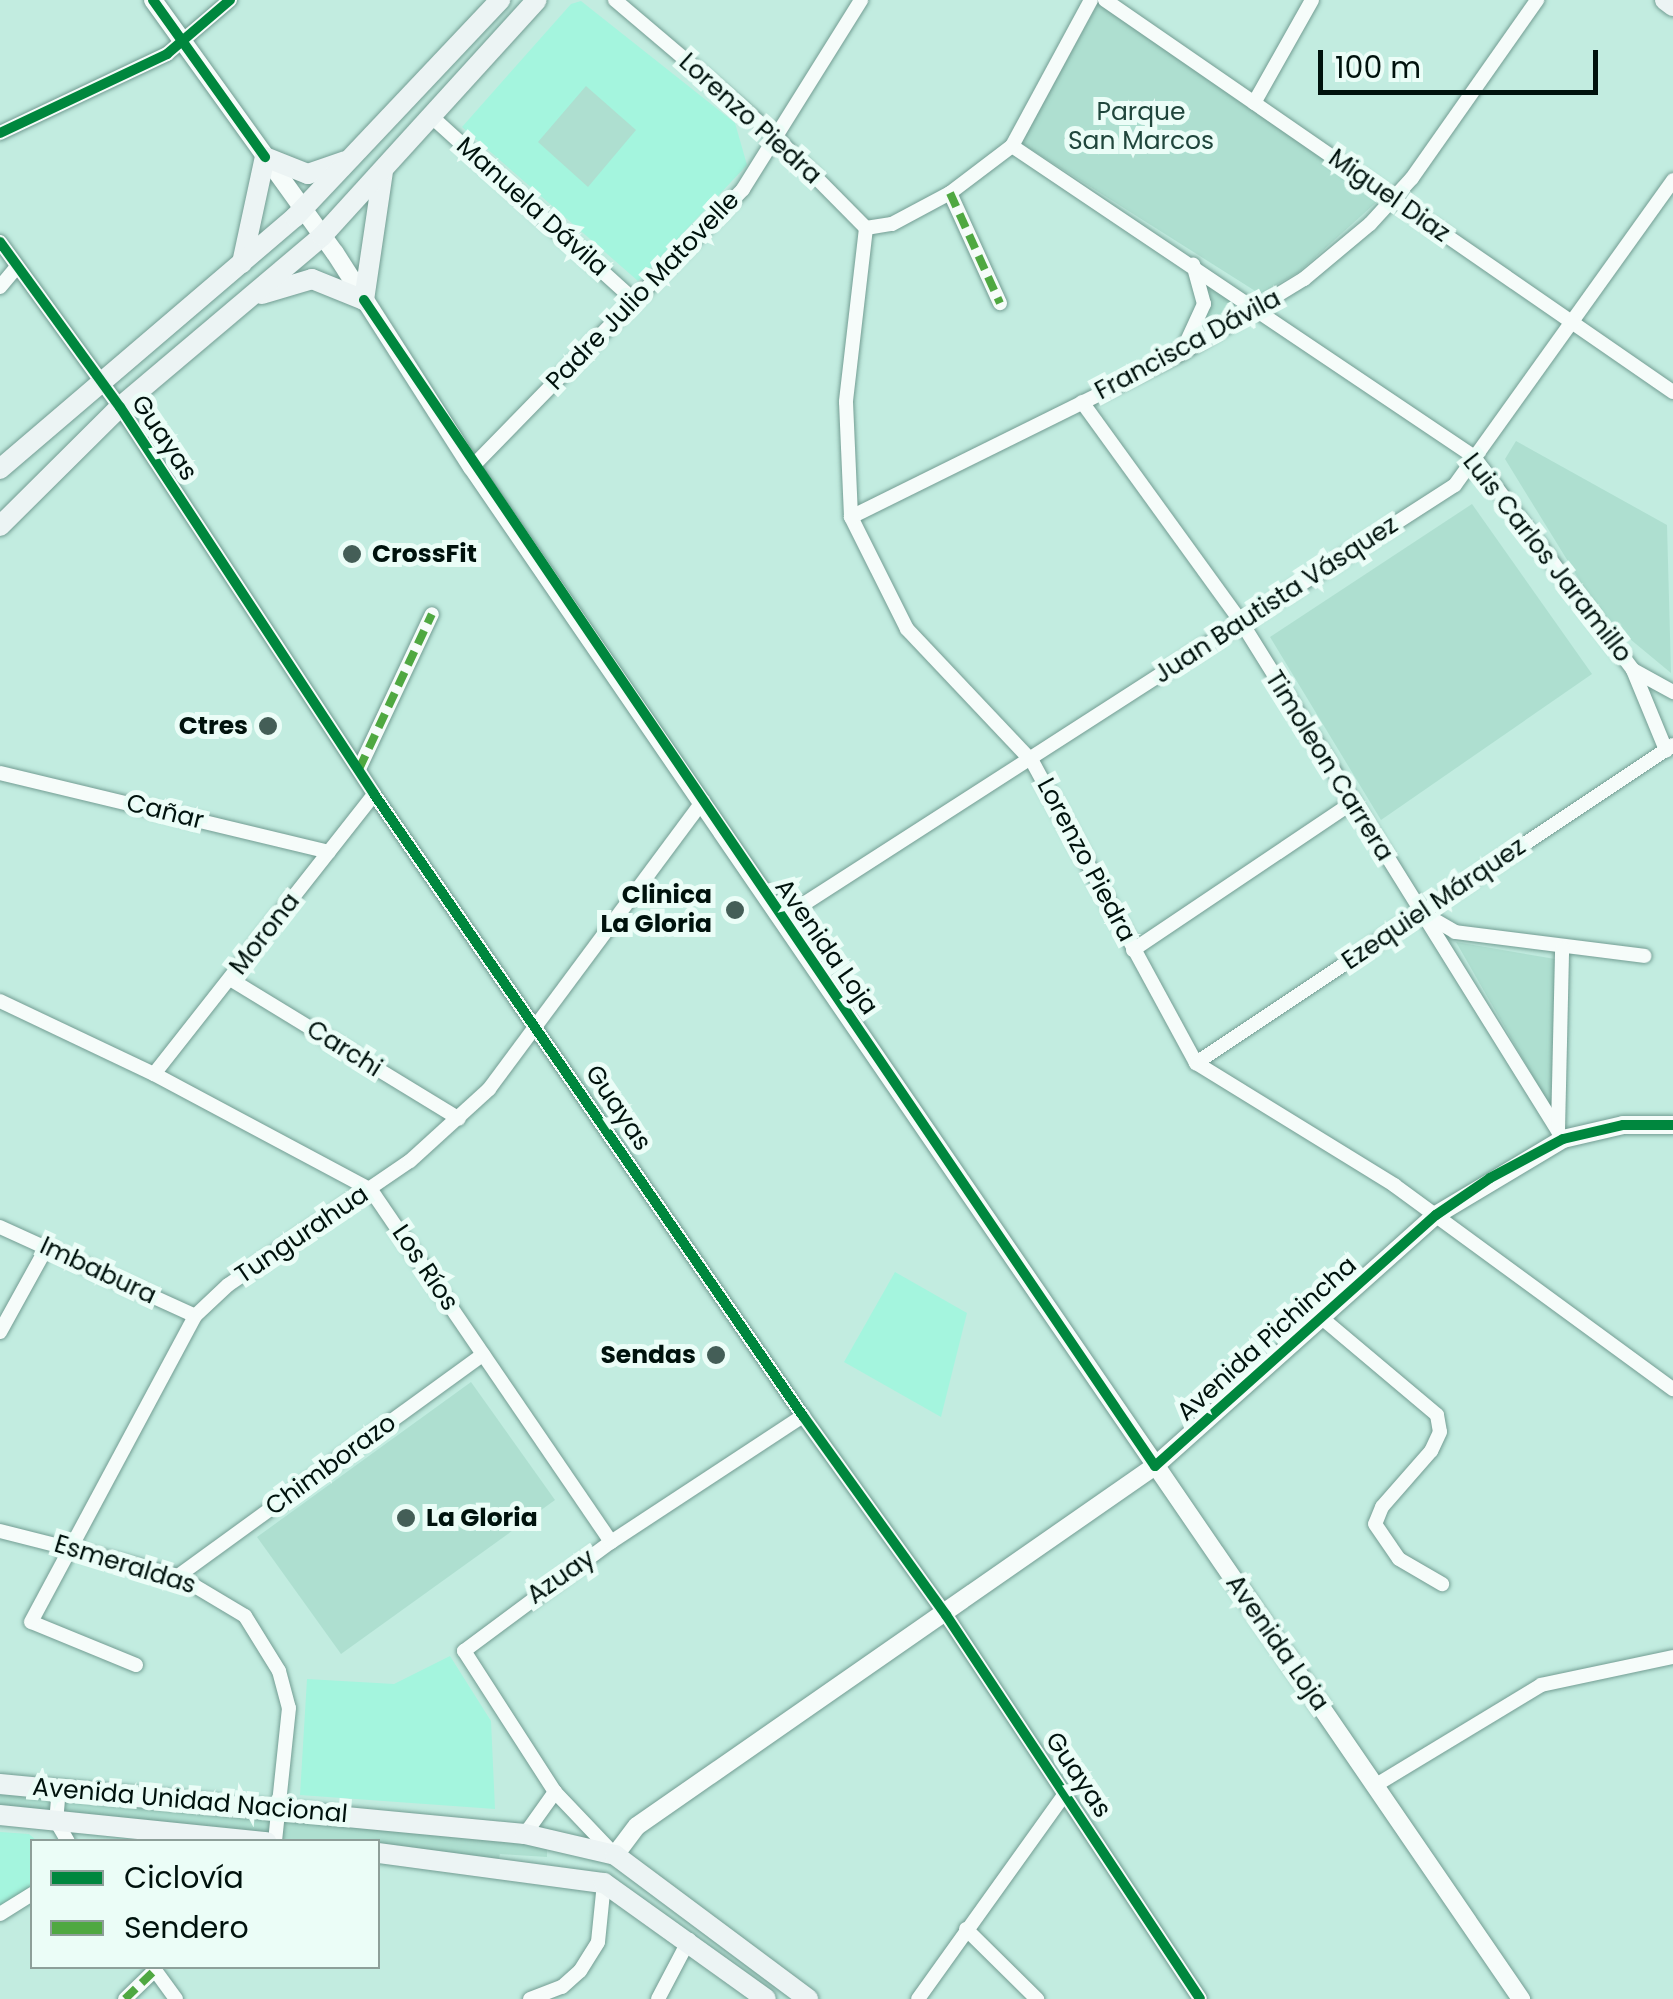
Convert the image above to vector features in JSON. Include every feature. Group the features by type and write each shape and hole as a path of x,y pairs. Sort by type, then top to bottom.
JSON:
{"main road":[{"path":"0,470 303,209 360,153 500,0"},
{"path":"0,526 120,407 322,236 538,0"},
{"path":"1665,0 1673,6"},
{"path":"240,267 265,157 308,174 360,153"},
{"path":"252,298 312,279 364,300 384,172"},
{"name":"Avenida Unidad Nacional","path":"0,1784 525,1834 616,1855 808,1999"},
{"name":"Avenida Unidad Nacional","path":"0,1815 237,1839"},
{"path":"380,1853 604,1884 689,1940 766,1999"},
{"name":"Avenida Pichincha","path":"604,1884 616,1855"}],"street":[{"name":"Avenida Loja","path":"153,0 322,236 472,467 1521,1999"},
{"path":"0,133 182,44 230,0"},
{"name":"Lorenzo Piedra","path":"615,0 772,133 866,228 846,402 851,517 907,629 1032,760 1196,1063 1436,1215 1673,1390"},
{"name":"Padre Julio Matovelle","path":"472,467 743,189 772,133 861,0"},
{"path":"866,228 892,224 950,193 1012,146 1091,0"},
{"name":"Miguel Diaz","path":"1105,0 1673,392"},
{"path":"1254,103 1312,0"},
{"name":"Francisca Dávila","path":"851,517 1262,310 1341,250 1394,199 1537,0"},
{"name":"Manuela Dávila","path":"432,116 632,299"},
{"name":"Luis Carlos Jaramillo","path":"1012,146 1262,310 1473,456 1633,670 1669,747"},
{"name":"Juan Bautista Vásquez","path":"782,918 1455,485 1673,180"},
{"path":"950,193 1000,303"},
{"name":"Guayas","path":"0,242 120,407 374,794 538,1025 803,1416 946,1615 1200,1999"},
{"path":"1181,354 1204,304 1193,264"},
{"path":"0,287 18,267"},
{"name":"Timoleon Carrera","path":"1082,402 1240,620 1560,1134"},
{"path":"359,768 432,614"},
{"name":"Luis Carlos Jaramillo","path":"1633,670 1673,692"},
{"name":"Ezequiel Márquez","path":"1196,1063 1669,747"},
{"name":"Cañar","path":"0,773 329,852"},
{"name":"Morona","path":"154,1074 374,794"},
{"name":"Tungurahua","path":"136,1665 31,1622 196,1316 228,1285 371,1190 458,1119 538,1025 702,801"},
{"path":"1133,950 1352,803"},
{"path":"1422,912 1455,932 1644,956"},
{"path":"1560,1134 1562,948"},
{"name":"Carchi","path":"230,978 458,1119"},
{"name":"Los Ríos","path":"0,1001 154,1074 371,1190 610,1542"},
{"name":"Avenida Pichincha","path":"616,1855 637,1826 1156,1466 1436,1215 1560,1134 1623,1125 1673,1125"},
{"name":"Imbabura","path":"0,1227 196,1316"},
{"path":"0,1332 47,1247"},
{"path":"1323,1319 1437,1415 1440,1432 1430,1451 1382,1507 1375,1524 1399,1558 1442,1584"},
{"name":"Chimborazo","path":"178,1576 484,1354"},
{"name":"Azuay","path":"616,1855 555,1792 464,1651 610,1542 803,1416"},
{"name":"Esmeraldas","path":"0,1531 178,1576 245,1616 279,1671 289,1708 275,1839"},
{"path":"1376,1786 1541,1685 1673,1657"},
{"path":"59,1788 56,1821 66,1839"},
{"path":"525,1834 555,1792"},
{"path":"918,1999 1066,1792"},
{"path":"530,1999 562,1987 580,1971 598,1942 604,1884"},
{"path":"0,1914 30,1895"},
{"path":"966,1929 1037,1999"},
{"path":"658,1999 689,1940"},
{"path":"125,1999 152,1969"},
{"path":"154,1969 176,1999"}],"shaded area":[{"path":"581,1 735,123 747,165 638,281 462,127 571,4"},
{"path":"895,1272 967,1313 941,1417 844,1362"},
{"path":"450,1656 491,1721 495,1809 300,1795 307,1679 394,1684"},
{"path":"0,1832 29,1834 35,1839 30,1839 30,1887 0,1908"}],"green space":[{"name":"Parque San Marcos","path":"1099,2 1382,197 1299,272 1260,294 1021,143"},
{"path":"586,86 636,130 588,187 538,142"},
{"path":"1201,275 1251,310 1197,341 1209,306"},
{"path":"1516,441 1667,525 1671,673 1601,615 1505,459"},
{"path":"1472,504 1592,674 1381,820 1270,637"},
{"path":"1456,942 1555,959 1551,1108"},
{"name":"La Gloria","path":"471,1382 555,1500 341,1654 257,1537"},
{"path":"0,1787 57,1790 54,1817 0,1811"},
{"path":"62,1791 547,1839 547,1857 500,1854 497,1865 380,1853 380,1839 256,1839 59,1818"}],"marked path":[{"path":"950,193 1000,303"},
{"path":"359,769 432,614"},
{"path":"125,1999 155,1970"}],"cycle path":[{"path":"153,0 265,157"},
{"path":"0,133 167,54 230,0"},
{"path":"0,242 120,407 374,794 803,1416 946,1615 1200,1999"},
{"path":"364,300 1155,1466 1436,1215 1490,1178 1563,1139 1623,1125 1673,1125"}],"place":[{"name":"CrossFit","path":"352,554"},
{"name":"Ctres","path":"268,726"},
{"name":"Clinica La Gloria","path":"735,910"},
{"name":"Sendas","path":"716,1355"},
{"name":"La Gloria","path":"406,1518"}]}
